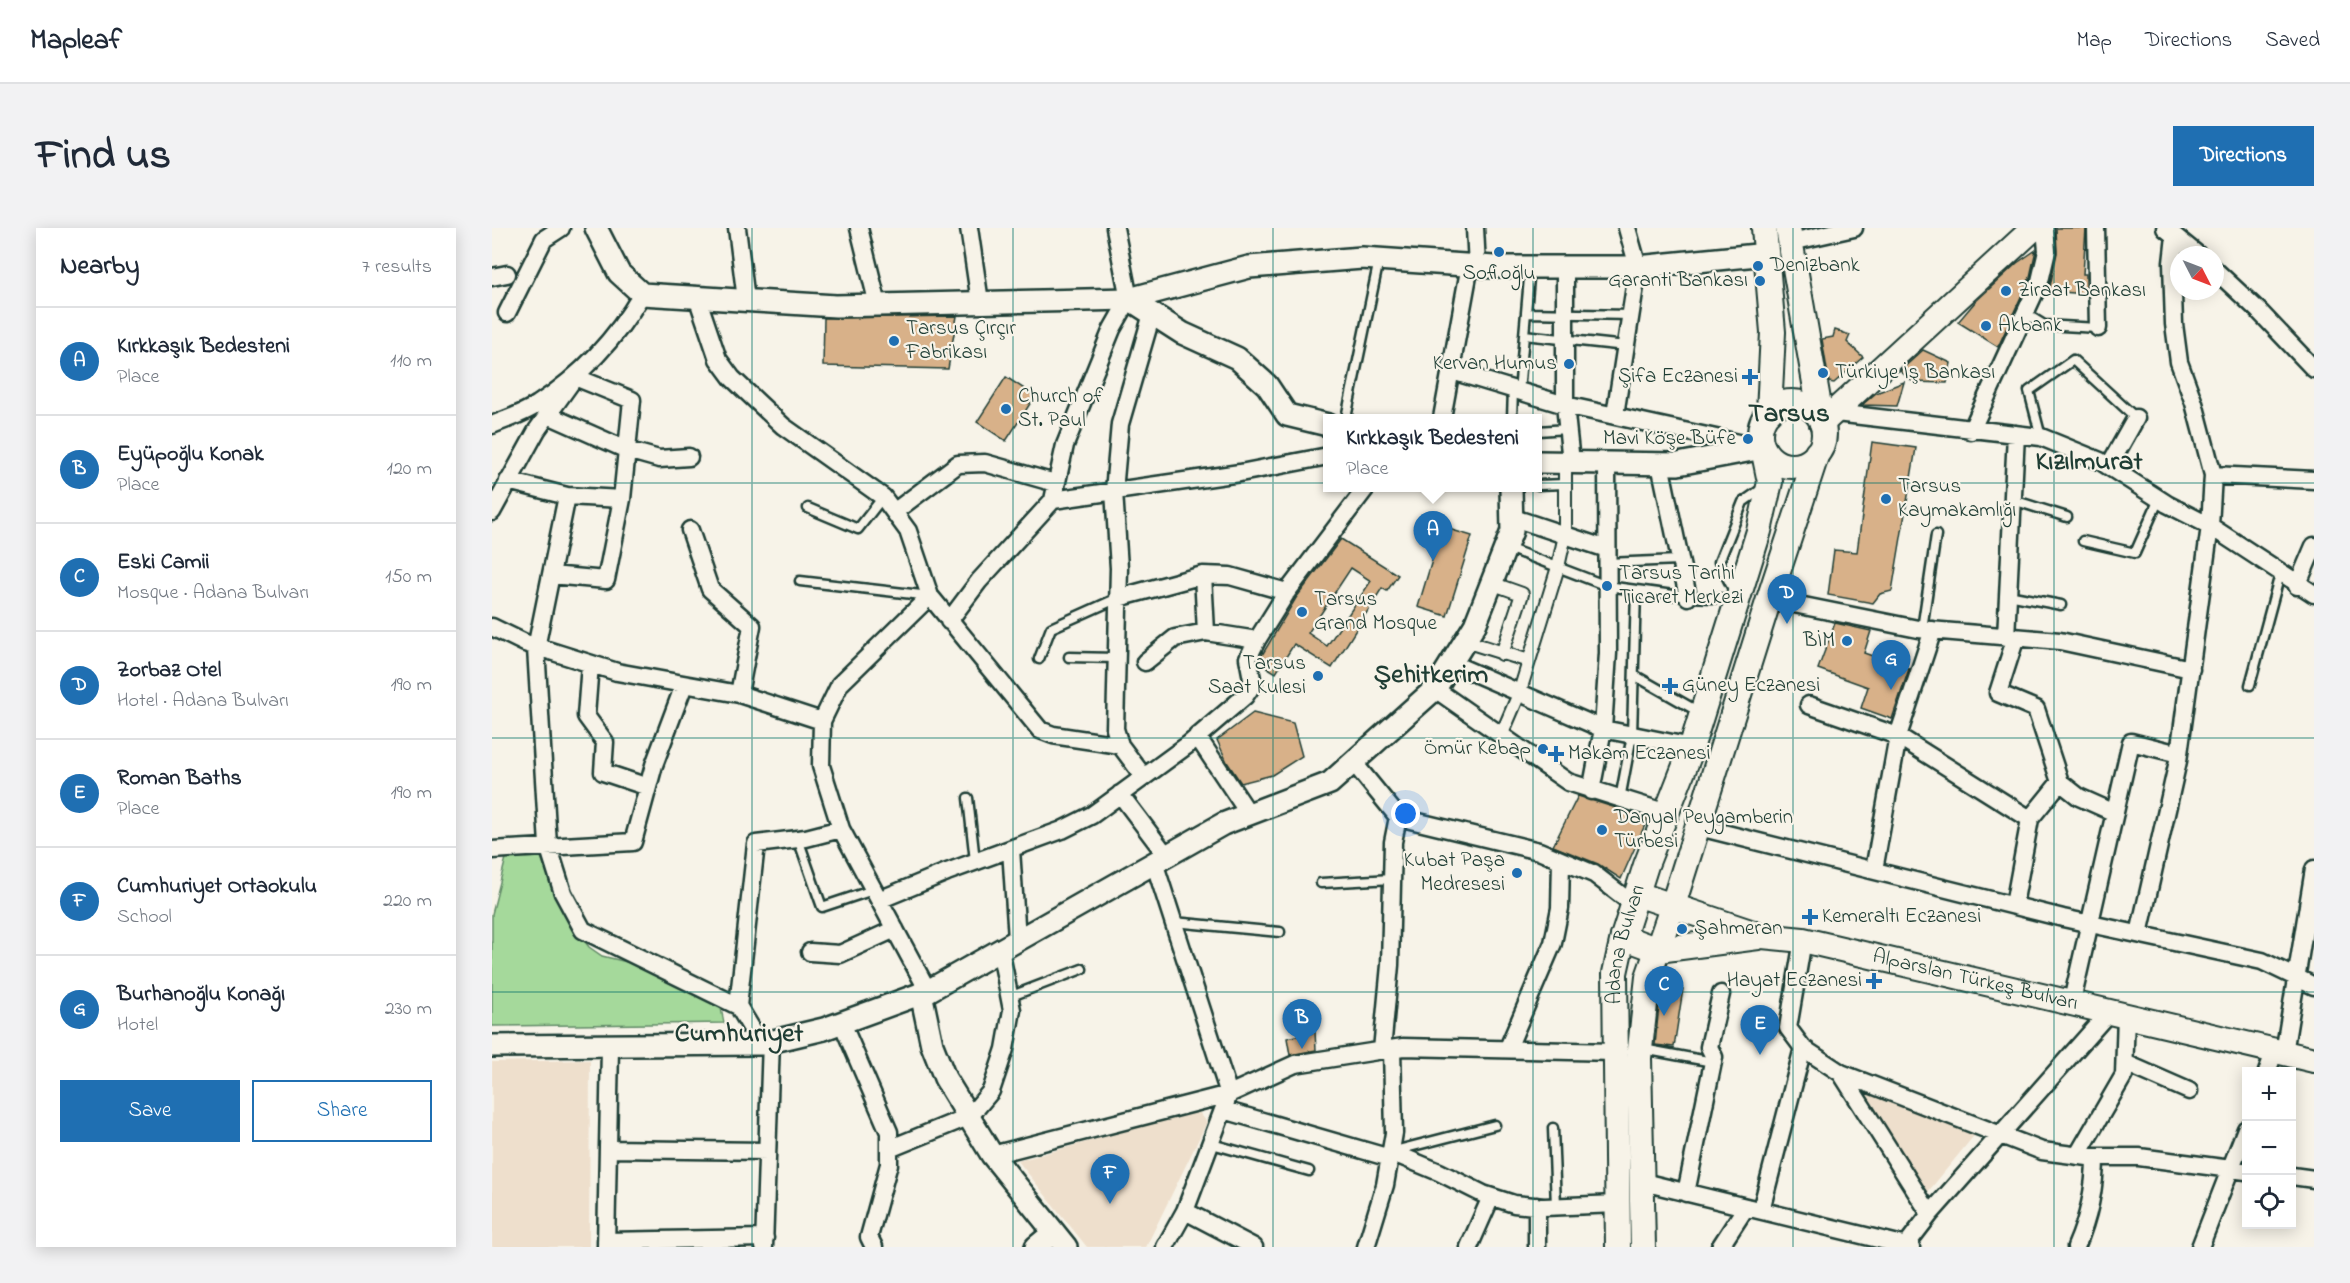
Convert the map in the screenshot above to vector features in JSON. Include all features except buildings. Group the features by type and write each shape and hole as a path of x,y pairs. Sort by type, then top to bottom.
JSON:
{"main road":[{"path":"1764,228 1773,332 1769,412 1761,427 1763,448 1770,457 1789,466 1810,460 1818,453 1829,418 1790,235"},
{"path":"1829,418 2034,228"},
{"path":"1769,412 1780,404 1800,403 1817,414 1829,418"},
{"name":"Adana Bulvarı","path":"1618,1247 1614,1052 1615,974 1623,937 1635,899 1692,747 1759,531 1770,482 1763,448"},
{"name":"Adana Bulvarı","path":"1643,1247 1640,1048 1648,977 1699,827 1769,599 1818,453"},
{"name":"Alparslan Türkeş Bulvarı","path":"1635,899 1673,905 1762,936 1803,940 2072,1001 2275,1058 2314,1060"},
{"path":"1623,937 1658,950 1762,936"}],"street":[{"path":"507,312 544,239 561,228"},
{"path":"597,228 619,273 642,294 836,306 1129,299 1249,267 1379,259 1530,267 1638,267 1767,254"},
{"path":"736,228 746,300"},
{"path":"859,228 878,305"},
{"path":"969,228 980,303"},
{"path":"949,621 1054,491 1069,435 1112,329 1129,299 1115,228"},
{"path":"1443,414 1473,265 1475,228"},
{"path":"1615,415 1638,267 1627,228"},
{"path":"1790,235 1854,228"},
{"path":"1971,430 2040,281 2047,251 2045,228"},
{"path":"2096,228 2098,328"},
{"path":"2170,232 2187,246"},
{"path":"2139,934 2179,754 2210,526 2213,475 2194,403 2179,362 2174,324 2170,232"},
{"path":"1500,736 1519,694 1558,567 1565,535 1565,484 1568,462 1564,405 1565,267"},
{"path":"2224,278 2312,364"},
{"path":"492,425 537,406 575,377 609,343 642,294"},
{"path":"697,297 718,359 732,378 783,426 883,497 908,531 930,596 1040,730 1053,735 1120,745"},
{"path":"1129,299 1182,333 1237,358 1267,385 1287,415 1323,423"},
{"path":"1144,777 1120,745 1115,729 1119,568 1114,491 1120,424 1152,314"},
{"path":"1452,371 1564,405 1763,448"},
{"path":"492,512 548,415 575,377"},
{"path":"551,575 606,580 622,499 632,400 575,377"},
{"path":"548,415 627,450 659,459 689,457"},
{"path":"1829,418 2042,437 2109,466 2159,499 2210,526 2297,586 2314,594"},
{"path":"2109,466 2136,418"},
{"path":"2016,434 2008,595 2011,637 1998,693 2036,709 2060,782 2079,797 2115,813"},
{"path":"1542,462 1678,464 1763,448"},
{"path":"894,512 958,464 985,463 1054,491 1114,491 1240,473 1323,457"},
{"path":"1591,791 1602,729 1608,652 1606,462"},
{"path":"1660,464 1688,597"},
{"path":"2213,475 2314,480"},
{"path":"508,481 567,496 622,499"},
{"path":"876,895 1062,830 1092,815 1197,736 1245,696 1253,684 1248,658 1257,640 1287,592 1363,492"},
{"path":"492,1046 609,1047 766,1042 842,1023 924,992 1223,824 1330,783 1435,689 1465,642 1475,625 1512,531 1511,492"},
{"path":"567,496 536,648 548,845 563,893 584,930 738,1006 766,1042 765,1243 606,1244 609,1047"},
{"path":"1511,517 1565,535 1607,556"},
{"path":"690,530 710,589 752,626 740,694"},
{"path":"2297,586 2314,546"},
{"path":"1118,598 1203,575 1230,576 1287,592"},
{"path":"1203,575 1206,632"},
{"path":"1491,583 1522,594 1502,654"},
{"path":"930,596 840,684 822,720 821,766 841,830 894,929 924,992 932,1045 941,1067 992,1155 1060,1239 1036,1247"},
{"path":"1769,599 1928,630 2060,641 2191,669"},
{"path":"492,627 536,648 590,664 684,685 740,694 822,720"},
{"path":"1874,870 1898,736 1928,630"},
{"path":"1145,662 1175,638 1206,632 1257,640"},
{"path":"1465,642 1529,661"},
{"path":"1451,663 1602,729 1692,747"},
{"path":"590,664 586,716 605,742 603,772 648,787"},
{"path":"492,850 548,845 633,842 648,787 684,685"},
{"path":"1435,689 1568,782 1666,813"},
{"path":"1809,705 1898,736 2030,819"},
{"path":"1197,736 1249,814"},
{"path":"2072,1001 2132,742 2179,754"},
{"path":"1354,763 1398,817 1539,850 1594,874 1635,899"},
{"path":"2014,906 2030,819 2060,782"},
{"path":"1120,794 1160,858 1174,922 1227,1102 1185,1211 1165,1247"},
{"path":"1366,1247 1385,1185 1394,1133 1387,1049 1393,842 1398,817"},
{"path":"1699,827 2089,924 2262,961 2295,979 2314,986"},
{"path":"738,1006 756,844 798,839 841,830"},
{"path":"889,1149 970,1116 991,1091 1005,1049 1012,1010 1009,997 1008,944 1011,849"},
{"path":"1508,1048 1553,943 1560,908 1561,860"},
{"path":"2275,1058 2295,979 2314,869"},
{"path":"810,952 840,954 894,929"},
{"path":"1803,940 1788,1028 1803,1048 1840,1073 2042,1151 2077,1156 2139,1157 2240,1170 2200,1247"},
{"path":"1686,1193 1714,1057 1709,1047 1721,993"},
{"path":"2077,1156 2118,1087 2125,1063 2118,1013"},
{"path":"1642,1182 1754,1208 1861,1241 1909,1246 1930,1214 2000,1134 2118,1013"},
{"path":"842,1023 889,1132 889,1164 869,1238 874,1247"},
{"path":"992,1155 1227,1102 1295,1064 1387,1049 1508,1048 1614,1052"},
{"path":"1720,1247 1754,1208 1803,1048"},
{"path":"2125,1063 2189,1091"},
{"path":"1840,1073 1930,1214"},
{"path":"1227,1102 1391,1155 1491,1197 1514,1204 1536,1206 1617,1204"},
{"path":"608,1149 767,1151"},
{"path":"2076,1247 2086,1224 2095,1188 2095,1157"},
{"path":"2296,1177 2314,1179"},
{"path":"1469,1247 1491,1197"},
{"path":"1536,1206 1537,1247"},
{"path":"1185,1211 1254,1247"}],"lane":[{"path":"1347,414 1379,259"},
{"path":"1513,414 1524,335 1530,267"},
{"path":"1526,313 1630,315"},
{"path":"2026,314 2044,325 2098,328"},
{"path":"1524,335 1626,346"},
{"path":"2042,437 2029,391 2073,360 2136,418"},
{"path":"1542,431 1567,429"},
{"path":"1542,485 1565,484"},
{"path":"808,508 858,529 883,497"},
{"path":"2083,541 2135,553 2159,499"},
{"path":"2013,500 2067,517"},
{"path":"1928,630 1936,535"},
{"path":"1505,547 1607,586 1688,597 1738,599"},
{"path":"1607,556 1679,560"},
{"path":"2250,685 2280,574"},
{"path":"800,581 930,596"},
{"path":"1620,799 1632,735 1636,590"},
{"path":"2008,595 2061,605"},
{"path":"1039,659 1051,628 1118,598"},
{"path":"1069,657 1116,658"},
{"path":"1634,675 1702,714"},
{"path":"968,798 975,861"},
{"path":"798,839 822,908 876,895"},
{"path":"1321,883 1392,879"},
{"path":"1174,922 1280,932"},
{"path":"1009,997 1082,969"},
{"path":"1640,1048 1713,1062"},
{"path":"1391,1155 1495,1125"},
{"path":"1553,1128 1556,1206"},
{"path":"1212,1144 1309,1171"}],"shaded area":[{"path":"590,1060 589,1247 492,1247 492,1062"},
{"path":"1873,1089 1977,1132 1927,1193 1921,1192 1865,1096"},
{"path":"1198,1111 1207,1122 1146,1247 1087,1247 1018,1161"}],"green space":[{"path":"536,853 541,857 554,892 570,922 589,947 602,956 631,963 713,1000 721,1008 724,1023 492,1026 492,914 507,854"}],"place":[{"name":"Sofioğlu","path":"1499,252"},
{"name":"Denizbank","path":"1758,266"},
{"name":"Garanti Bankası","path":"1760,281"},
{"name":"Ziraat Bankası","path":"2006,291"},
{"name":"Akbank","path":"1986,326"},
{"name":"Tarsus Çırçır Fabrikası","path":"894,341"},
{"name":"Kervan Humus","path":"1569,364"},
{"name":"Türkiye İş Bankası","path":"1823,373"},
{"name":"Şifa Eczanesi","path":"1750,377"},
{"name":"Church of St. Paul","path":"1006,409"},
{"name":"Mavi Köşe Büfe","path":"1748,439"},
{"name":"Tarsus Kaymakamlığı","path":"1886,499"},
{"name":"Kırkkaşık Bedesteni","path":"1433,561"},
{"name":"Tarsus Tarihi Ticaret Merkezi","path":"1607,586"},
{"name":"Tarsus Grand Mosque","path":"1302,612"},
{"name":"Zorbaz Otel","path":"1787,624"},
{"name":"BİM","path":"1847,641"},
{"name":"Tarsus Saat Kulesi","path":"1318,676"},
{"name":"Güney Eczanesi","path":"1670,686"},
{"name":"Burhanoğlu Konağı","path":"1891,690"},
{"name":"Ömür Kebap","path":"1543,749"},
{"name":"Makam Eczanesi","path":"1556,754"},
{"name":"Danyal Peygamberin Türbesi","path":"1602,830"},
{"name":"Kubat Paşa Medresesi","path":"1517,873"},
{"name":"Kemeraltı Eczanesi","path":"1810,917"},
{"name":"Şahmeran","path":"1682,929"},
{"name":"Hayat Eczanesi","path":"1874,981"},
{"name":"Eski Camii","path":"1664,1016"},
{"name":"Eyüpoğlu Konak","path":"1302,1049"},
{"name":"Roman Baths","path":"1760,1055"},
{"name":"Cumhuriyet Ortaokulu","path":"1110,1204"}],"district":[{"name":"Tarsus","path":"1789,414"},
{"name":"Kızılmurat","path":"2089,462"},
{"name":"Şehitkerim","path":"1431,675"},
{"name":"Cumhuriyet","path":"739,1034"}]}
